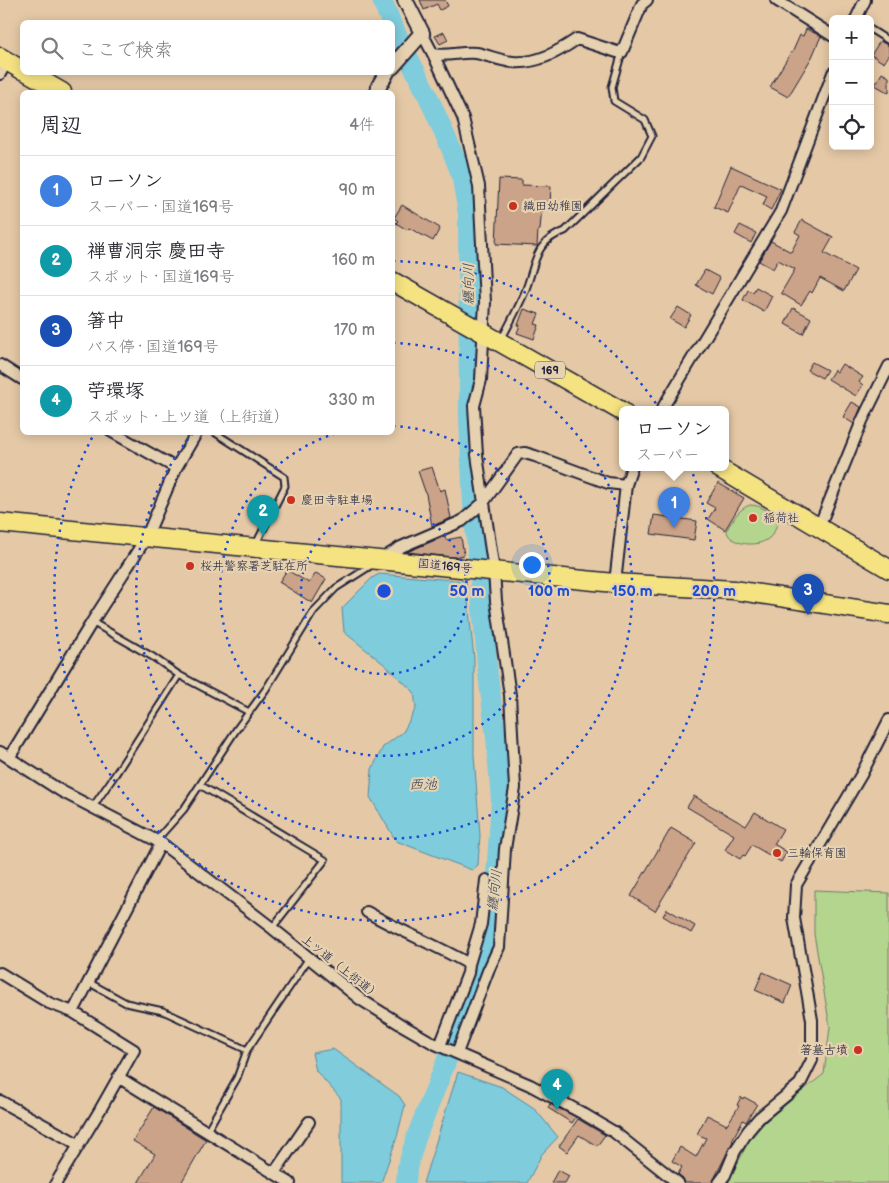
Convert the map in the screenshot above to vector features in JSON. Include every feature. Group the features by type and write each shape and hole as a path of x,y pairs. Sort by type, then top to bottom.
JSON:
{"highway":[{"path":"32,75 58,90"},
{"name":"169","path":"395,283 619,410"},
{"path":"724,471 889,569"},
{"name":"国道169号","path":"0,523 615,583 734,590 889,614"}],"street":[{"path":"405,0 420,35 434,54 463,118 479,186 485,302 480,331 481,380 474,406 476,454 482,503 494,570 496,601 510,695 515,788 505,849 498,947 456,1052"},
{"path":"434,54 444,56 474,52 513,62 535,61 564,48 577,38 622,52 642,4 647,0"},
{"path":"776,0 829,33"},
{"path":"858,15 865,0"},
{"path":"395,64 420,35"},
{"path":"378,90 378,86 385,75"},
{"path":"664,406 781,211 829,84"},
{"path":"0,365 20,378"},
{"path":"819,527 862,421 889,366"},
{"path":"117,435 176,468"},
{"path":"9,758 146,538 176,468 195,435"},
{"path":"381,560 401,547 462,521 482,503 518,454 525,453 608,483 626,485"},
{"path":"615,583 626,485 631,471"},
{"path":"719,1183 735,1151 748,1131 759,1118 800,1084 812,1060 812,1020 794,918 796,886 862,775 889,720"},
{"name":"上ツ道（上街道）","path":"0,752 61,791 161,843 272,928 360,999 400,1024 442,1046 530,1085 582,1113 614,1132 678,1183"},
{"path":"73,1012 161,843"},
{"path":"442,1046 468,973 480,924 486,880"},
{"path":"367,912 469,964"},
{"path":"0,973 48,1003 73,1012 134,1050 56,1183"},
{"path":"118,1077 290,1183"},
{"path":"0,1100 78,1144"},
{"path":"274,1173 308,1122"}],"lane":[{"path":"874,32 889,41"},
{"path":"500,342 525,292 537,253 552,236 565,231 641,157 652,136 645,120 614,100 612,87 622,52"},
{"path":"219,435 284,477 285,486 254,547"},
{"path":"161,843 160,836 184,809 266,689 314,612 336,588 381,560"},
{"path":"92,622 153,656 179,675 249,712"},
{"path":"92,808 179,675"},
{"path":"200,785 325,860 272,928"},
{"path":"207,1131 237,1078 247,1050 309,958"},
{"path":"88,982 126,1003 163,1011 247,1050"}],"green space":[{"path":"750,505 762,508 777,518 775,530 770,537 762,542 753,544 735,541 729,537 727,531 738,513"},
{"name":"箸墓古墳","path":"814,890 889,893 889,1183 728,1183 748,1142 770,1116 824,1074 830,1027 814,934"}],"water":[{"name":"西池","path":"379,574 466,581 474,659 474,755 480,835 478,865 472,870 396,841 370,797 372,769 383,747 403,732 416,708 414,692 385,665 344,632 342,608 372,578"},
{"path":"333,1049 399,1096 405,1105 397,1137 381,1183 341,1183 341,1099 316,1071 312,1053"},
{"path":"458,1072 502,1087 534,1108 558,1137 542,1154 527,1183 423,1183"}],"building":[{"path":"420,0 445,0 448,6 440,10 437,4 424,10"},
{"path":"806,29 821,36 812,57 788,97 770,87 792,53 800,35 803,36"},
{"path":"444,32 448,40 440,44 435,36"},
{"path":"880,41 889,46 889,55 884,63 874,57 874,50"},
{"path":"882,73 889,77 889,93 875,85"},
{"path":"731,166 781,189 771,210 763,205 767,196 741,184 728,213 714,207"},
{"path":"499,179 522,180 522,185 551,186 550,206 542,206 537,246 496,244"},
{"path":"402,205 440,228 433,241 396,223 398,221 395,216"},
{"path":"802,220 833,237 824,253 856,270 844,291 820,278 812,293 810,291 801,305 781,293 795,269 778,260 773,269 759,261 771,241 791,252 800,235 795,232"},
{"path":"740,225 756,233 751,243 735,234"},
{"path":"705,270 720,278 712,294 696,285"},
{"path":"756,287 772,296 764,312 743,300 748,290 753,292"},
{"path":"678,307 691,315 684,327 670,319"},
{"path":"793,308 811,318 803,334 785,324"},
{"path":"524,309 539,314 535,324 539,325 534,339 517,333"},
{"path":"812,362 827,370 822,378 807,370"},
{"path":"842,364 863,377 859,382 863,385 856,396 828,379 834,370 837,372"},
{"path":"852,402 861,407 854,424 843,417"},
{"path":"432,467 440,491 445,489 451,518 432,526 426,494 418,471"},
{"path":"718,483 744,498 725,530 708,519 715,508 706,503"},
{"path":"654,515 697,521 694,540 651,534"},
{"path":"445,536 446,540 461,537 464,555 453,557 407,552"},
{"path":"287,570 309,583 316,573 326,579 312,603 279,582"},
{"path":"694,796 746,826 755,812 783,829 774,844 787,852 781,862 752,845 745,856 743,855 740,859 725,850 734,835 687,807"},
{"path":"671,828 696,843 655,911 631,896"},
{"path":"667,909 695,926 691,933 663,916"},
{"path":"763,972 792,985 785,1003 755,990"},
{"path":"741,1097 757,1104 746,1122 743,1120 712,1183 685,1183 678,1174 682,1167 672,1161 680,1147 696,1157 706,1138 697,1134 707,1115 727,1125 739,1106 737,1105"},
{"path":"550,1104 576,1117 572,1123 548,1108"},
{"path":"154,1107 206,1140 181,1183 138,1183 155,1154 133,1141"},
{"path":"578,1119 605,1135 597,1146 579,1135 567,1152 559,1146"},
{"path":"558,1170 569,1176 565,1183 551,1183"}],"waterway":[{"name":"纒向川","path":"382,0 390,20"},
{"name":"纒向川","path":"395,31 427,94 452,151 461,174 468,213 469,418 473,506 478,559"},
{"name":"纒向川","path":"406,1183 407,1168 417,1135 467,1009 485,946 495,892 501,801 480,584"}],"place":[{"name":"織田幼稚園","path":"513,206"},
{"name":"慶田寺駐車場","path":"291,500"},
{"name":"稲荷社","path":"753,518"},
{"name":"ローソン","path":"674,528"},
{"name":"禅曹洞宗 慶田寺","path":"263,536"},
{"name":"桜井警察署芝駐在所","path":"190,566"},
{"name":"箸中","path":"808,615"},
{"name":"三輪保育園","path":"777,853"},
{"name":"箸墓古墳","path":"858,1050"},
{"name":"苧環塚","path":"557,1110"}]}
